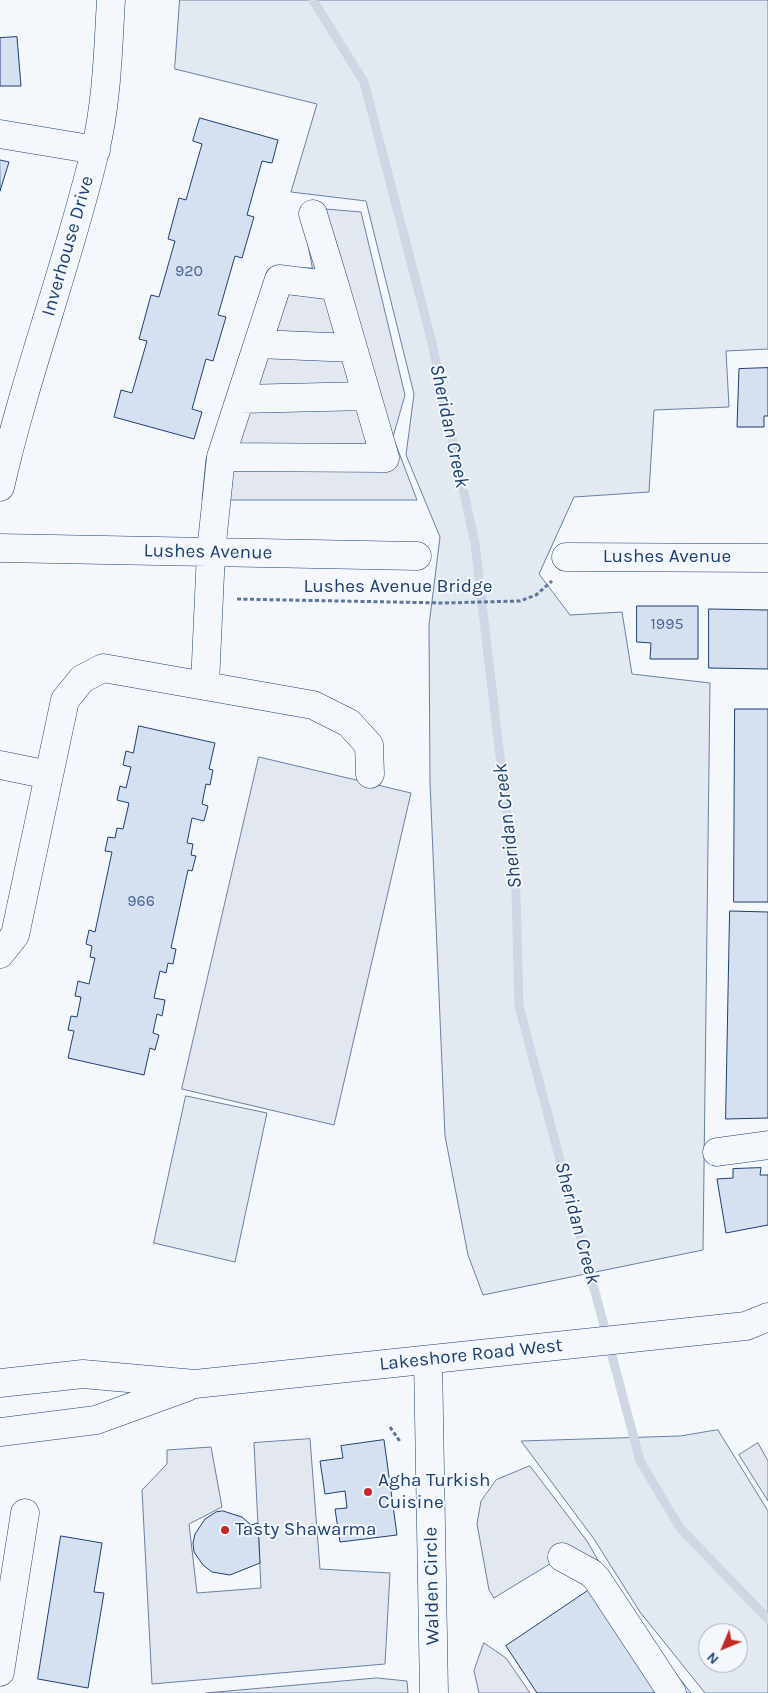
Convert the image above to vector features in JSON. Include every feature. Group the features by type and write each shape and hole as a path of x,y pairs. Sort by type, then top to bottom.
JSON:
{"street":[{"name":"Inverhouse Drive","path":"0,487 8,416 56,292 96,150 107,77 111,0"},
{"path":"0,134 96,150"},
{"path":"222,457 385,458 312,214"},
{"path":"205,684 211,552 222,457 240,399 280,279 335,286"},
{"path":"258,344 353,348"},
{"path":"240,399 367,396"},
{"name":"Lushes Avenue","path":"0,548 417,556"},
{"name":"Lushes Avenue","path":"566,557 768,558"},
{"path":"0,954 15,934 65,700 82,679 103,668 205,684 313,705 348,723 369,745 370,774"},
{"path":"0,765 49,775"},
{"path":"717,1152 768,1145"},
{"name":"Lakeshore Road West","path":"0,1383 83,1374 195,1384 761,1324"},
{"name":"Walden Circle","path":"428,1360 434,1693"},
{"name":"Lakeshore Road West","path":"0,1432 96,1420 195,1384"},
{"path":"0,1672 25,1513"},
{"path":"562,1557 591,1572 597,1579 672,1693"}],"path":[{"name":"Lushes Avenue Bridge","path":"209,598 444,603 520,601 536,595 554,580 566,557"}],"shaded area":[{"path":"180,0 768,0 768,349 726,351 729,407 654,410 649,492 574,497 539,574 570,615 622,612 632,674 710,683 703,1250 483,1295 468,1255 445,1136 430,783 429,625 440,537 406,455 414,394 366,201 291,192 317,104 175,69"},
{"path":"301,207 361,212 405,395 393,437 417,500 202,500 206,459 270,268 312,268"},
{"path":"259,757 411,793 334,1125 182,1089"},
{"path":"186,1096 267,1113 235,1262 154,1243"},
{"path":"718,1430 768,1511 768,1693 705,1693 640,1612 594,1539 521,1441 680,1436"},
{"path":"310,1439 320,1569 390,1573 385,1664 152,1684 142,1490 167,1464 167,1450 211,1447 222,1507 189,1524 197,1593 261,1588 254,1443"},
{"path":"758,1443 768,1461 768,1501 739,1455"},
{"path":"530,1466 587,1541 630,1616 691,1693 661,1693 571,1551 494,1598 489,1590 477,1524 481,1501 496,1480"},
{"path":"484,1643 506,1658 530,1693 479,1693 474,1671"},
{"path":"377,1678 407,1681 408,1693 206,1693"}],"building":[{"path":"17,37 21,86 0,86 0,38"},
{"path":"200,118 278,140 272,163 262,161 247,215 254,217 242,258 235,256 218,315 226,317 213,361 206,359 192,409 202,412 194,439 114,417 121,390 132,393 147,341 139,339 151,295 159,297 175,241 168,239 179,198 186,200 202,144 193,141"},
{"path":"0,160 9,162 0,191"},
{"path":"768,368 768,416 764,416 764,427 737,427 739,369"},
{"path":"637,606 698,606 698,659 650,659 651,643 637,642"},
{"path":"709,609 768,610 768,669 709,668"},
{"path":"735,709 768,709 768,902 734,902"},
{"path":"139,726 215,743 209,769 213,770 210,785 206,784 202,804 208,806 204,821 192,818 187,843 193,844 191,855 196,856 192,871 188,870 171,948 176,949 173,964 168,963 166,973 160,971 154,998 165,1000 162,1016 157,1014 153,1033 159,1035 155,1050 150,1048 144,1075 68,1058 74,1031 68,1030 71,1016 77,1017 81,997 75,996 78,981 89,984 95,958 90,957 92,946 86,944 89,930 95,932 112,852 105,851 108,837 115,838 117,828 123,829 129,803 117,800 120,786 126,788 131,767 123,765 126,751 133,753"},
{"path":"730,911 768,912 768,1118 726,1119"},
{"path":"761,1168 760,1175 768,1175 768,1225 726,1233 717,1179 733,1178 733,1169"},
{"name":"Agha Turkish Cuisine","path":"384,1440 397,1535 340,1542 335,1509 347,1508 345,1491 325,1494 320,1461 343,1458 341,1446"},
{"path":"223,1511 242,1517 251,1525 258,1523 260,1563 230,1575 212,1572 203,1565 194,1552 193,1543 195,1534 205,1519 216,1512"},
{"path":"61,1536 102,1543 94,1592 104,1593 88,1688 38,1679"},
{"path":"589,1590 658,1693 537,1693 506,1646"}],"waterway":[{"name":"Sheridan Creek","path":"313,0 364,82 431,339 475,544 516,893 519,1006 640,1461 680,1528 768,1619"}],"place":[{"name":"Agha Turkish Cuisine","path":"368,1492"},
{"name":"Tasty Shawarma","path":"225,1530"}]}
